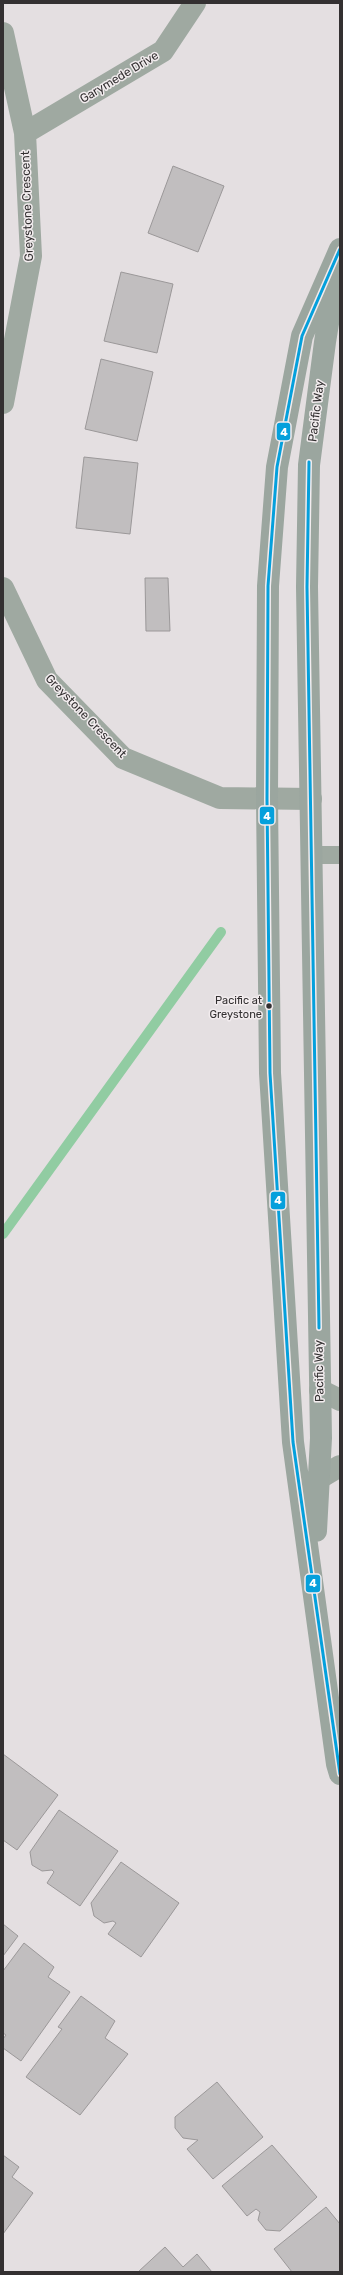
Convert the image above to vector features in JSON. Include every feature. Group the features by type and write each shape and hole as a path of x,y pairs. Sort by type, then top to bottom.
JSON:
{"main road":[{"name":"Pacific Way","path":"340,250 302,336 277,467 268,586 267,799 271,1081 293,1442 337,1764 340,1774"},
{"name":"Pacific Way","path":"313,1580 321,1438 310,855 307,587 309,465 325,342 340,250"}],"street":[{"name":"Garymede Drive","path":"25,133 163,51 195,3"},
{"name":"Greystone Crescent","path":"3,33 25,133 31,256 3,403"},
{"name":"Greystone Crescent","path":"3,588 47,680 123,758 220,798 310,799"},
{"path":"320,1390 340,1400"},
{"path":"318,1479 340,1466"}],"lane":[{"path":"310,855 340,855"}],"building":[{"path":"173,166 224,186 198,252 148,233"},
{"path":"121,272 173,284 157,353 104,341"},
{"path":"101,359 153,372 137,441 85,429"},
{"path":"84,457 138,463 130,534 76,528"},
{"path":"145,578 168,578 170,631 146,631"},
{"path":"3,1754 58,1795 17,1850 3,1840"},
{"path":"59,1810 118,1851 80,1906 47,1883 54,1872 52,1870 42,1871 32,1865 30,1852"},
{"path":"121,1862 179,1903 141,1957 108,1934 116,1923 113,1921 104,1923 94,1916 91,1903"},
{"path":"3,1924 18,1936 3,1956"},
{"path":"24,1943 54,1967 48,1977 70,1992 21,2061 3,2048 3,2039 6,2035 3,2033 3,1971"},
{"path":"81,1996 115,2021 105,2038 128,2054 80,2115 26,2077 62,2029 58,2027"},
{"path":"217,2082 263,2137 213,2179 187,2149 198,2140 183,2138 175,2128 175,2117"},
{"path":"272,2145 317,2197 280,2231 266,2230 258,2220 260,2212 256,2209 247,2216 222,2186"},
{"path":"3,2155 19,2167 12,2177 33,2193 3,2234"},
{"path":"326,2207 340,2224 340,2272 292,2272 274,2249"},
{"path":"165,2247 183,2267 197,2254 212,2272 138,2272"}],"waterway":[{"path":"3,1234 221,932"}],"transit line":[{"name":"4","path":"340,249 302,336 277,467 268,586 267,799 270,1073 293,1442 340,1774"},
{"name":"4","path":"309,462 307,587 319,1328"}],"place":[{"name":"Pacific at Greystone","path":"269,1006"}]}
